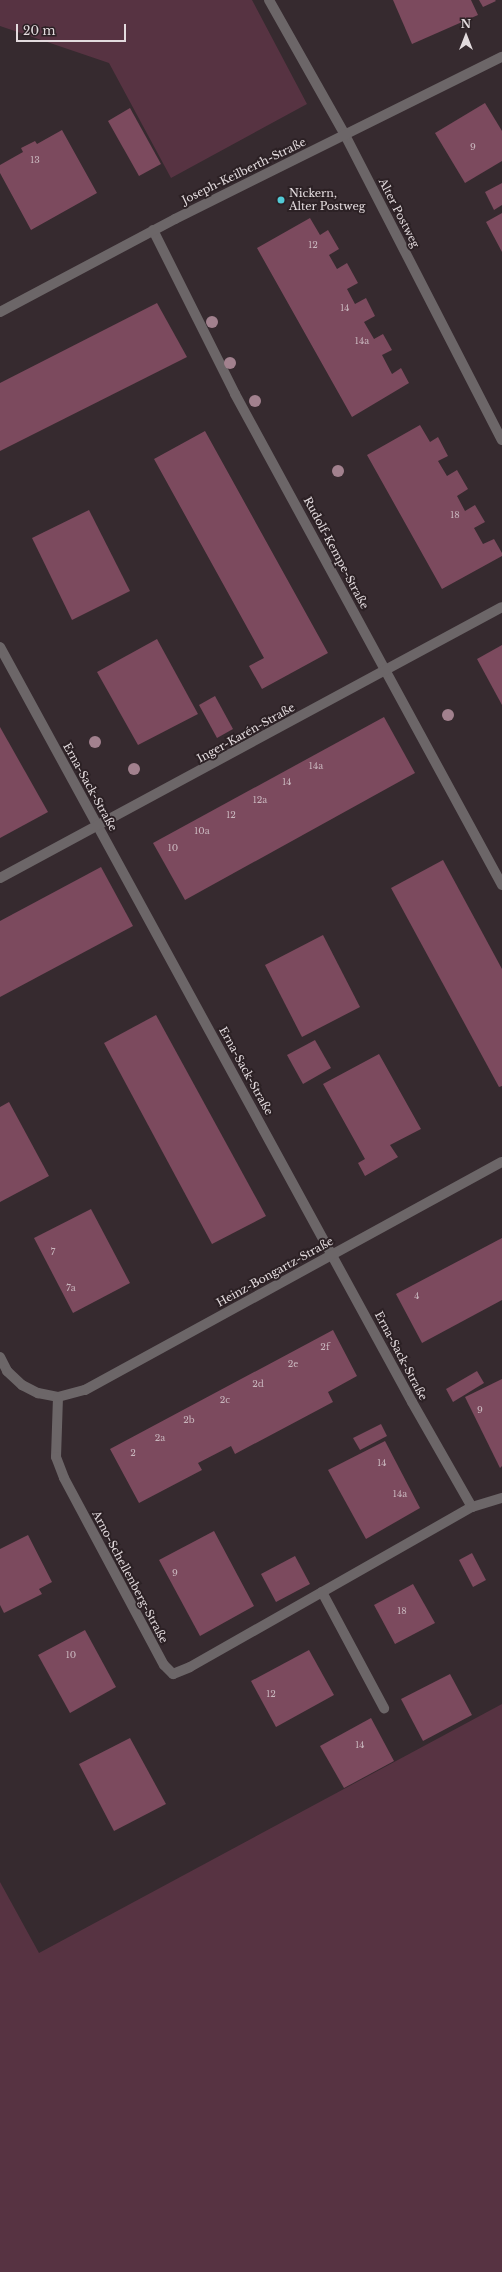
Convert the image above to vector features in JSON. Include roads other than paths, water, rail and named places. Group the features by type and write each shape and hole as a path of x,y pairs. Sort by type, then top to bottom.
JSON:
{"street":[{"name":"Alter Postweg","path":"269,0 345,135 502,440"},
{"name":"Joseph-Keilberth-Straße","path":"0,312 153,230 502,57"},
{"name":"Rudolf-Kempe-Straße","path":"153,230 235,394 502,885"},
{"name":"Inger-Karén-Straße","path":"0,878 99,827 502,607"},
{"name":"Erna-Sack-Straße","path":"0,647 333,1254 412,1402 472,1506"},
{"name":"Heinz-Bongartz-Straße","path":"58,1397 85,1390 502,1162"},
{"path":"0,1357 7,1371 22,1385 58,1397"},
{"name":"Arno-Schellenberg-Straße","path":"58,1397 56,1457 64,1478 164,1665 173,1674 190,1667 472,1506 502,1498"},
{"path":"322,1592 384,1708"}],"place":[{"name":"Nickern, Alter Postweg","path":"281,200"}]}
